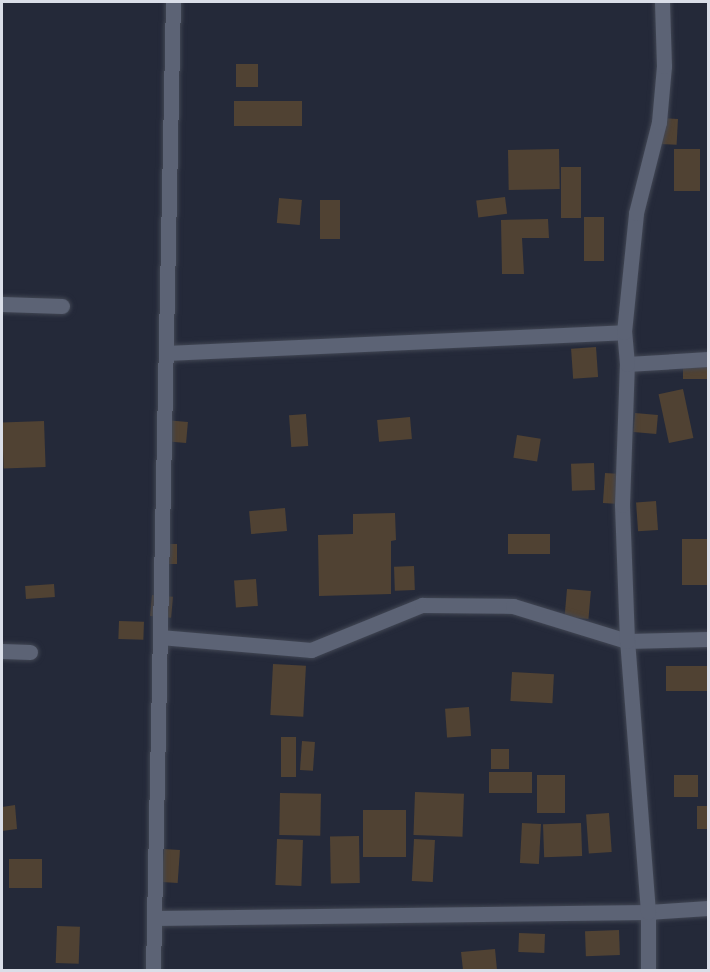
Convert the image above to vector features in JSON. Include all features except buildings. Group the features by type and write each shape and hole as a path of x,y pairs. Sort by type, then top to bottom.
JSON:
{"street":[{"path":"153,970 173,2"},
{"path":"648,970 648,912 627,641 622,505 627,364 624,332 636,213 659,122 664,66 662,2"},
{"path":"2,304 62,306"},
{"path":"166,353 624,332"},
{"path":"627,364 708,359"},
{"path":"160,637 311,650 422,605 513,606 627,641 708,639"},
{"path":"2,651 30,652"},
{"path":"154,918 648,912 708,908"}]}
